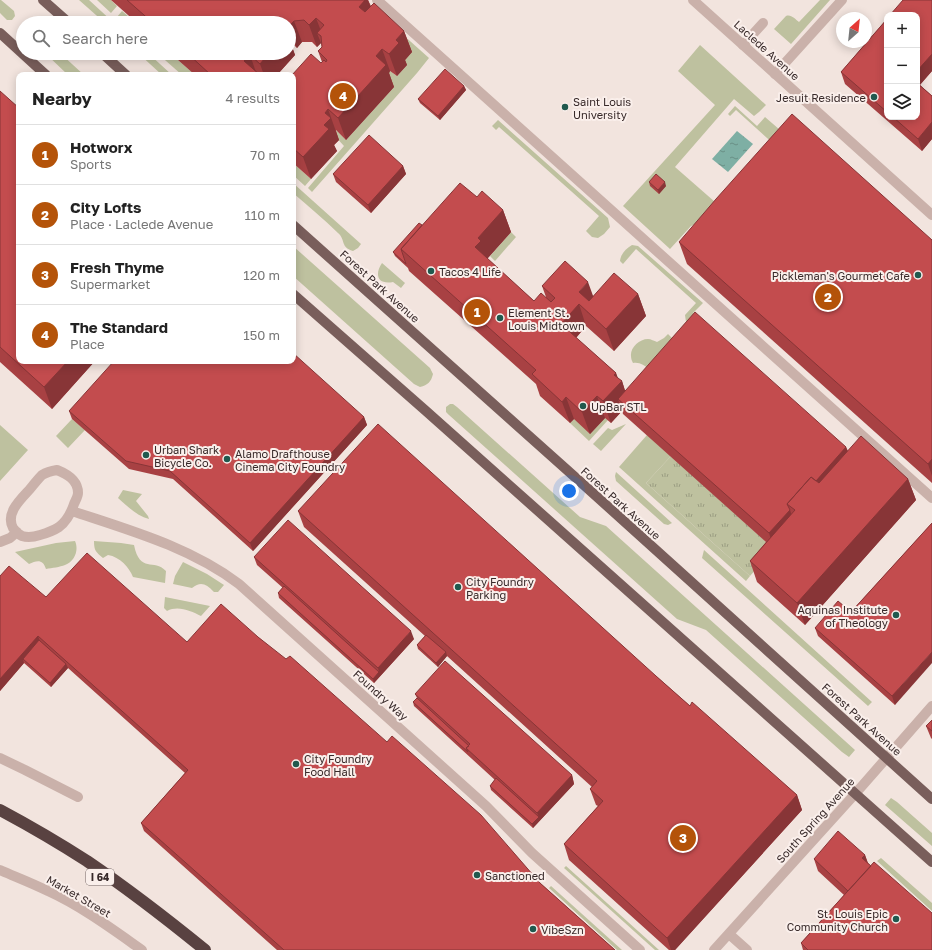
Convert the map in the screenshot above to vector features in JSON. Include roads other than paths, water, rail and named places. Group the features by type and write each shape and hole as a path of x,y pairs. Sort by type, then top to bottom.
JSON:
{"highway":[{"name":"I 64","path":"0,810 74,859 136,903 195,950"},
{"name":"I 64","path":"0,810 87,861 141,900 205,950"}],"main road":[{"path":"43,0 61,16"},
{"path":"0,33 16,48"},
{"path":"30,60 43,72"},
{"path":"110,60 123,72"},
{"name":"Forest Park Avenue","path":"296,228 932,800"},
{"path":"296,297 932,862"}],"street":[{"path":"377,0 932,498"},
{"name":"Laclede Avenue","path":"693,0 932,215"},
{"path":"775,74 842,0"},
{"path":"744,45 764,22"},
{"path":"56,470 72,478 77,486 78,494 72,511 61,526 53,531 32,538 23,536 17,532 12,526 11,518 13,510 42,476 49,471 56,470"},
{"name":"Foundry Way","path":"72,511 183,551 203,560 239,584 486,806 532,853 640,950"},
{"path":"0,542 10,538 17,532"},
{"name":"South Spring Avenue","path":"714,950 855,794 932,706"},
{"path":"0,758 78,798"},
{"name":"Market Street","path":"0,870 49,891 79,908 142,950"},
{"path":"729,934 747,950"}],"water":[{"path":"737,131 753,144 728,172 712,159"}],"place":[{"name":"The Standard","path":"343,96"},
{"name":"Jesuit Residence","path":"874,97"},
{"name":"Saint Louis University","path":"565,107"},
{"name":"Tacos 4 Life","path":"431,271"},
{"name":"Pickleman's Gourmet Cafe","path":"918,275"},
{"name":"City Lofts","path":"828,297"},
{"name":"Hotworx","path":"477,312"},
{"name":"Element St. Louis Midtown","path":"500,318"},
{"name":"UpBar STL","path":"583,406"},
{"name":"Urban Shark Bicycle Co.","path":"146,455"},
{"name":"Alamo Drafthouse Cinema City Foundry","path":"227,459"},
{"name":"City Foundry Parking","path":"458,587"},
{"name":"Aquinas Institute of Theology","path":"896,615"},
{"name":"City Foundry Food Hall","path":"296,764"},
{"name":"Fresh Thyme","path":"683,838"},
{"name":"Sanctioned","path":"477,875"},
{"name":"St. Louis Epic Community Church","path":"896,919"},
{"name":"VibeSzn","path":"533,929"}]}
